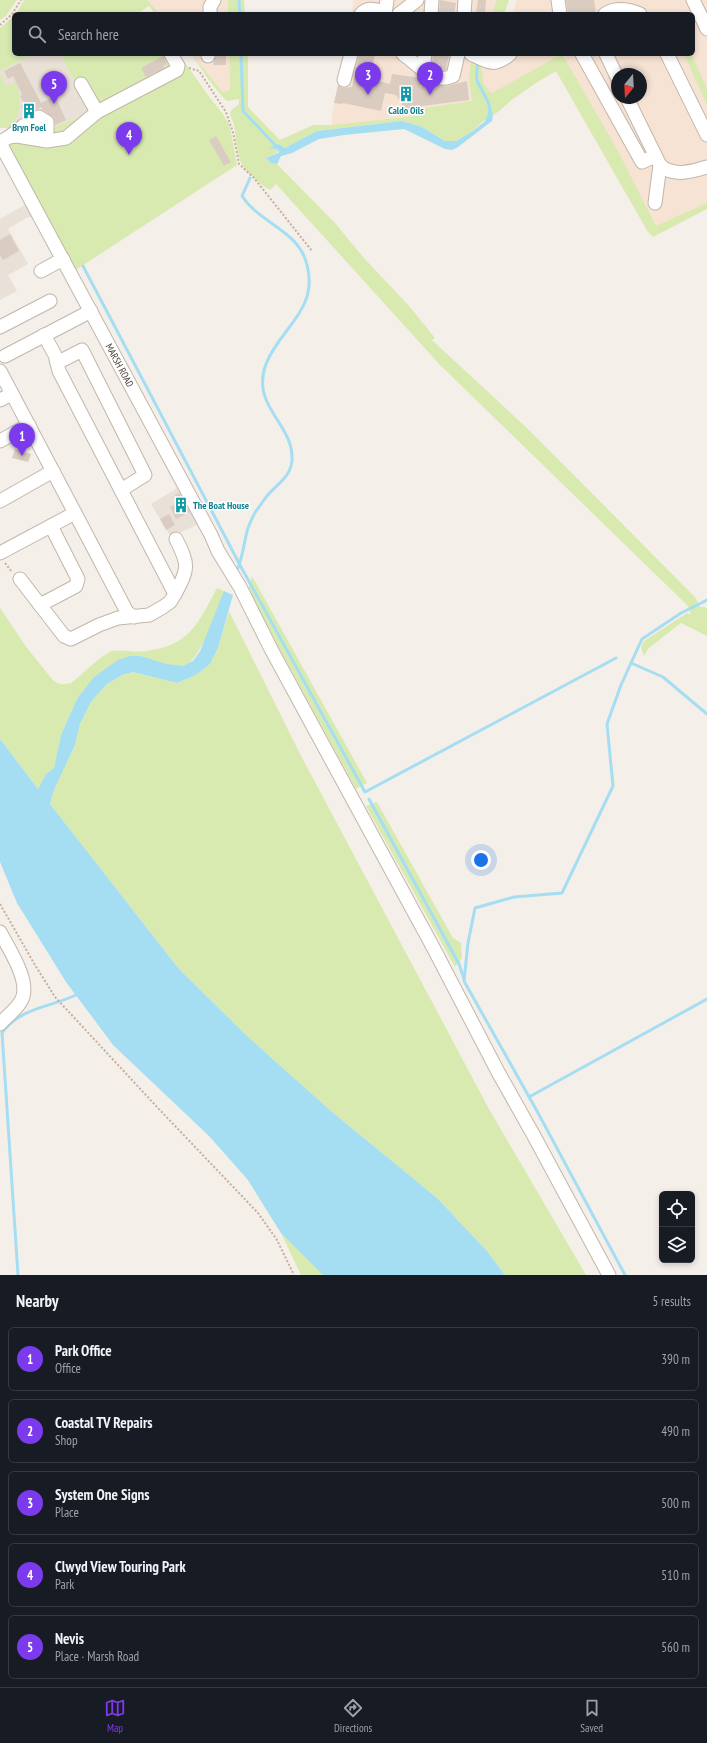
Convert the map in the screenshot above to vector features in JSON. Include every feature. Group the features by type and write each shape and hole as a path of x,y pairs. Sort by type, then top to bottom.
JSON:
{"street":[{"path":"210,12 210,7 214,0"},
{"path":"402,12 417,0"},
{"path":"430,12 432,0"},
{"path":"464,12 465,0"},
{"path":"558,0 560,12"},
{"path":"605,12 611,0"},
{"path":"693,0 707,29"},
{"path":"363,12 370,8 386,9"},
{"path":"608,12 613,9 632,12"},
{"path":"3,141 17,136 47,141 66,138 97,112 176,70 178,66 172,56"},
{"path":"344,80 350,56"},
{"path":"406,56 423,69 439,78 448,78 453,76 458,56"},
{"path":"423,69 425,56"},
{"path":"476,56 493,63 506,56"},
{"path":"583,56 642,162 657,160"},
{"path":"607,56 613,68"},
{"path":"668,56 706,128"},
{"path":"81,84 97,112"},
{"path":"630,104 657,160 666,170 672,172 685,172 707,167"},
{"path":"3,141 23,126 39,117 43,118 47,122 47,132 43,135 32,138"},
{"name":"MARSH ROAD","path":"3,141 63,259 211,535 218,551 240,587 271,649 434,949 498,1072 609,1275"},
{"path":"656,203 657,160"},
{"path":"41,271 63,259"},
{"path":"0,327 50,301"},
{"path":"91,311 2,354 5,364 0,370 127,612 134,617"},
{"path":"44,335 55,355 60,371 175,594"},
{"path":"57,363 82,350 144,475 121,490"},
{"path":"0,400 12,394"},
{"path":"0,441 29,425"},
{"path":"0,501 53,471"},
{"path":"2,557 51,526 75,513"},
{"path":"40,604 76,586 78,579 51,526"},
{"path":"20,579 64,636 71,639 99,625 118,618 148,615 158,611 170,602 187,567 184,554 176,539"},
{"path":"0,932 20,972 25,990 21,1002 0,1024"}],"path":[{"path":"13,12 20,0"},
{"path":"0,25 12,14"},
{"path":"178,66 192,68 199,71 226,112 234,132 239,164 254,178 312,251"},
{"path":"2,557 15,577 20,579"},
{"path":"0,904 34,965 62,1005 258,1212 277,1240 294,1275"}],"shaded area":[{"path":"148,0 228,0 228,12 157,12"},
{"path":"354,0 497,0 494,7 494,12 351,12"},
{"path":"516,0 707,0 707,208 648,232 556,71 492,93 484,85 481,63 469,80 472,101 425,108 422,115 332,125 332,116 344,56 695,56 695,12 513,12"},
{"path":"29,56 61,56 91,112 51,128 10,132 7,128 0,128 0,71"},
{"path":"193,56 229,56 230,90 223,92"},
{"path":"25,205 34,218 28,217 8,229 28,264 8,275 17,291 0,300 0,219"},
{"path":"179,487 198,524 171,537 151,504"}],"green space":[{"path":"0,0 17,0 6,16 0,20"},
{"path":"24,0 148,0 157,12 154,12 149,6 140,12 17,12"},
{"path":"228,0 244,0 245,12 228,12"},
{"path":"497,0 509,0 505,12 494,12 494,7"},
{"path":"12,18 12,56 29,56 0,71 0,28"},
{"path":"61,56 180,56 223,114 230,126 237,165 74,271 8,144 25,122 44,112 52,128 91,112"},
{"path":"193,56 223,92 230,90 229,56 248,56 248,107 280,140 313,125 332,125 422,115 425,108 472,101 469,80 471,58 481,63 484,85 492,93 558,56 563,56 617,149 656,226 707,203 707,209 653,237 648,232 556,71 513,99 498,112 482,122 473,131 456,141 445,141 422,127 402,121 317,131 285,148 276,146 270,147 280,151 266,158 271,163 277,164 335,223 364,258 410,307 435,338 432,340 529,430 696,598 700,607 705,607 707,609 707,636 681,623 648,649 644,656 641,647 644,641 687,613 691,615 688,606 440,365 276,184 270,190 267,189 244,168 238,156 234,125 230,116 232,109 239,104 239,99 227,101 213,85"},
{"path":"685,56 692,56 707,88 707,105"},
{"path":"0,75 6,86 16,82 19,92 18,115 13,125 7,128 0,128"},
{"path":"252,576 367,783 356,789 248,591"},
{"path":"217,588 224,591 208,633 196,655 190,662 180,667 163,664 141,656 77,699 61,735 54,768 46,774 38,789 0,739 0,608 27,648 52,679 61,684 66,684 71,683 103,656 112,651 142,651 161,648 173,644 183,638 198,622"},
{"path":"229,611 298,750 489,1109 586,1275 505,1275 487,1251 437,1198 331,1111 247,1036 179,969 50,804 54,790 75,745 80,724 91,702 107,684 122,675 133,672 177,683 196,675 210,664 218,648"},
{"path":"377,802 453,938 461,943 462,958 455,967 366,806"},
{"path":"248,1180 346,1275 301,1275 281,1233"}],"water":[{"path":"487,98 493,115 492,121 452,150 445,149 404,129 319,139 292,153 281,156 277,164 271,163 266,158 280,152 277,149 269,148 278,144 285,148 317,131 402,121 422,127 445,141 456,141 473,131 489,118"},
{"path":"224,591 233,595 218,648 210,664 196,675 177,683 133,672 122,675 107,684 91,702 80,724 75,745 54,790 50,804 179,969 247,1036 331,1111 437,1198 487,1251 505,1275 323,1275 281,1233 248,1180 209,1136 113,1045 66,982 17,903 0,862 0,739 38,789 46,774 54,768 61,735 77,699 94,677 118,660 130,656 141,656 166,664 183,666 193,661 200,651"}],"building":[{"path":"440,0 456,3 454,12 439,12"},
{"path":"478,0 486,0 485,12 476,12"},
{"path":"566,0 594,0 596,12 568,12"},
{"path":"163,56 167,64 163,66 164,68 146,77 141,68"},
{"path":"215,56 226,56 226,65 213,65"},
{"path":"359,56 375,56 370,79 390,84 392,74 421,78 420,87 436,85 448,86 467,81 469,100 422,106 420,114 401,110 402,104 396,95 385,93 381,111 343,103 334,103 338,85 342,88 352,87"},
{"path":"433,56 449,56 446,70 439,69 440,64 432,63"},
{"path":"20,63 41,103 55,96 66,120 55,125 54,118 41,107 26,115 21,106 24,104 20,96 22,94 13,76 8,79 4,71"},
{"path":"216,136 231,162 224,166 209,140"},
{"path":"10,234 19,251 3,260 0,255 0,240"},
{"path":"15,449 31,454 28,462 12,458"},
{"name":"The Boat House","path":"179,493 190,512 176,519 170,507 178,503 174,496"},
{"path":"169,514 175,525 166,530 160,519"}],"waterway":[{"path":"239,0 240,12"},
{"path":"241,56 243,111 276,146"},
{"path":"478,61 477,80 487,99 490,109 487,120"},
{"path":"238,568 249,526 256,511 267,496 283,480 291,466 291,447 287,435 268,404 264,392 263,379 266,364 272,351 303,307 308,294 309,281 307,265 303,253 296,243 288,235 259,214 242,196 250,178"},
{"path":"83,266 240,565 365,792 616,658"},
{"path":"625,1275 537,1111 464,981 468,943 475,908 514,897 562,893 613,786 607,724 621,685 642,639 681,613 707,600"},
{"path":"631,663 663,677 707,714"},
{"path":"369,799 459,964 464,979"},
{"path":"18,1275 2,1033 17,1018 26,1013 76,995"},
{"path":"529,1097 707,999"}],"place":[{"name":"Caldo Oils","path":"406,94"},
{"name":"System One Signs","path":"368,95"},
{"name":"Coastal TV Repairs","path":"430,95"},
{"name":"Nevis","path":"54,104"},
{"name":"Bryn Foel","path":"29,111"},
{"name":"Clwyd View Touring Park","path":"129,155"},
{"name":"Park Office","path":"22,456"},
{"name":"The Boat House","path":"181,505"}]}
